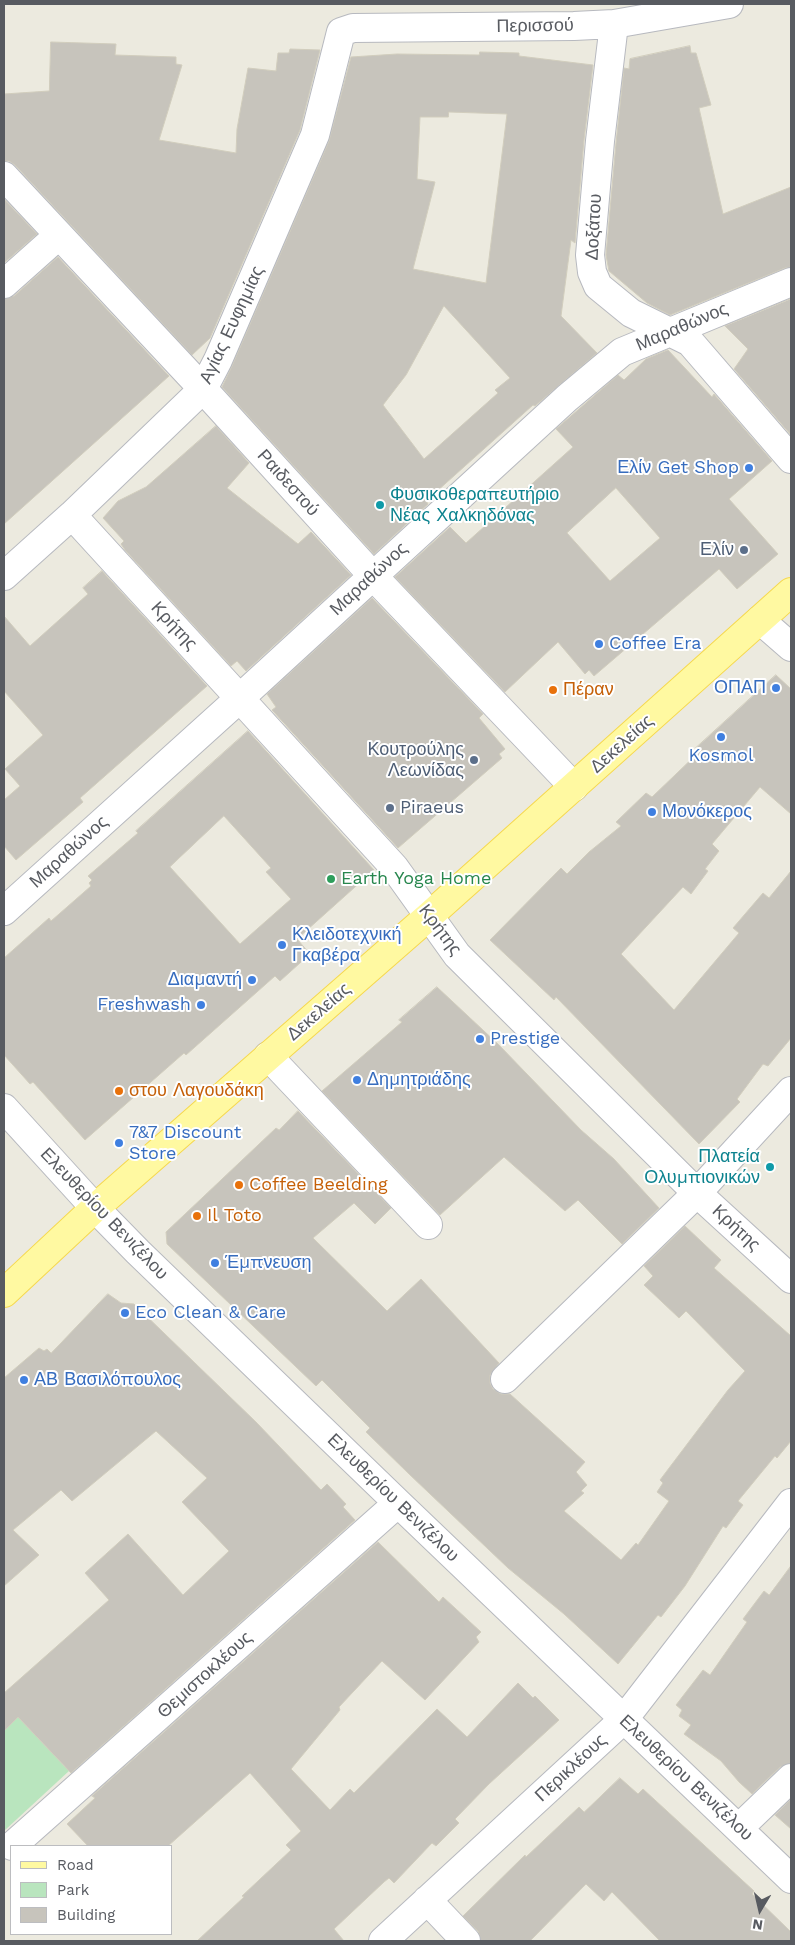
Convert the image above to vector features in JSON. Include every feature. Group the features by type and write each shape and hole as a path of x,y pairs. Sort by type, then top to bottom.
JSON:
{"main road":[{"name":"Δεκελείας","path":"4,1292 95,1208 429,916 791,592"}],"street":[{"name":"Περισσού","path":"341,32 353,28 614,24 729,4"},
{"name":"Δοξάτου","path":"614,24 596,179 590,255 592,272 598,286 631,313 690,342 791,460"},
{"name":"Αγίας Ευφημίας","path":"4,576 72,515 203,389 218,360 306,159 315,135 341,32"},
{"name":"Ραιδεστού","path":"4,176 203,389 373,576 574,787"},
{"path":"4,284 59,235"},
{"name":"Μαραθώνος","path":"4,911 240,698 566,398 615,357 667,332 791,282"},
{"name":"Κρήτης","path":"72,515 394,867 457,954 697,1193 791,1279"},
{"path":"760,620 791,647"},
{"path":"268,1056 428,1225"},
{"path":"505,1379 787,1105"},
{"name":"Ελευθερίου Βενιζέλου","path":"4,1108 95,1208 398,1503 791,1879"},
{"name":"Θεμιστοκλέους","path":"13,1845 398,1503"},
{"name":"Περικλέους","path":"383,1941 624,1719 791,1503"},
{"path":"738,1828 791,1778"},
{"path":"427,1900 466,1941"}],"green space":[{"path":"18,1717 69,1771 4,1831 4,1731"}],"building":[{"path":"51,42 116,44 115,55 176,57 176,64 182,65 159,140 236,153 237,129 248,68 276,71 278,53 289,53 290,49 320,50 300,130 210,338 192,355 15,165 9,161 4,161 4,94 49,91"},
{"path":"690,46 691,53 696,53 711,105 699,108 723,214 791,187 791,267 670,315 647,303 609,271 606,255 624,68 629,69 630,59"},
{"path":"480,52 519,53 519,56 593,65 575,243 571,240 561,316 597,353 535,406 533,405 426,501 428,504 374,554 222,387 329,141 351,57 397,54 479,55","holes":["449,112 507,114 486,283 413,269 435,182 417,179 420,117 448,117","444,306 510,378 495,390 498,393 424,459 383,405 406,375"]},
{"path":"4,199 37,234 4,263"},
{"path":"58,257 169,376 4,524 4,299 14,296"},
{"path":"791,299 791,435 734,369 748,349 725,326"},
{"path":"668,350 712,397 714,394 772,461 729,499 778,554 737,589 719,569 594,676 589,670 585,674 558,642 505,692 395,577 450,527 466,543 573,447 556,429 618,375 624,380 646,359","holes":["616,488 660,538 610,581 567,533"]},
{"path":"216,426 249,463 227,488 298,544 311,532 351,575 246,671 237,661 231,666 125,550 121,544 124,541 103,518 118,501 146,487"},
{"path":"102,571 207,686 80,798 83,802 16,860 4,846 4,800 20,786 5,769 43,735 4,691 4,616 30,646 88,594 83,588"},
{"path":"372,598 483,714 479,718 505,749 499,754 502,758 398,848 272,710 276,707 267,694"},
{"path":"776,675 791,689 791,814 760,787 712,844 719,851 705,869 708,871 691,894 683,887 621,954 674,1010 739,933 733,928 763,893 769,898 791,871 791,1038 768,1066 763,1064 737,1099 740,1102 699,1144 556,997 554,1000 490,940 561,868 567,874 589,852 621,826 616,822 646,793 652,797 700,751 696,748"},
{"path":"248,731 374,870 297,939 310,954 280,981 275,976 186,1055 184,1053 85,1140 33,1082 30,1084 4,1055 4,958 49,918 51,921 91,886 89,883 92,880 88,876 138,833 136,831","holes":["224,816 271,868 266,872 291,899 240,944 170,867"]},
{"path":"437,987 499,1045 581,1130 614,1159 659,1208 622,1244 578,1200 565,1211 504,1157 440,1215 322,1091 402,1022 399,1020"},
{"path":"298,1111 391,1208 375,1224 354,1203 313,1238 387,1311 421,1279 499,1363 490,1375 490,1383 493,1389 501,1394 510,1394 585,1462 576,1472 587,1485 581,1491 584,1493 564,1511 621,1560 636,1543 638,1545 669,1501 657,1492 663,1483 660,1480 728,1390 745,1371 686,1311 679,1318 644,1285 653,1276 644,1266 685,1226 721,1260 714,1268 791,1336 791,1441 777,1458 775,1456 738,1501 743,1505 726,1528 723,1526 685,1586 661,1617 658,1615 618,1664 564,1614 508,1568 409,1474 366,1432 370,1428 322,1380 316,1386 167,1244 166,1232 276,1128 279,1130"},
{"path":"108,1294 121,1303 134,1304 256,1422 321,1490 327,1484 346,1504 343,1507 355,1520 71,1773 18,1717 4,1731 4,1693 109,1600 85,1573 128,1534 183,1595 229,1551 182,1502 207,1478 156,1431 72,1501 61,1490 13,1530 39,1555 4,1586 4,1378 39,1348 44,1351 47,1349 51,1353"},
{"path":"378,1542 439,1602 443,1597 481,1632 476,1637 479,1642 425,1700 382,1661 339,1707 340,1710 291,1769 330,1810 350,1789 354,1793 437,1709 467,1737 518,1683 533,1698 535,1696 559,1720 489,1784 455,1819 459,1823 436,1846 432,1843 394,1883 389,1878 384,1882 334,1929 344,1941 197,1941 291,1850 286,1845 301,1831 250,1773 169,1845 87,1845 67,1824 95,1798 92,1796"},
{"path":"791,1566 791,1763 780,1767 752,1794 721,1761 684,1734 691,1725 679,1716 682,1710 676,1705 703,1670 710,1675 747,1622 743,1619 764,1591 769,1595"},
{"path":"620,1778 638,1794 643,1789 754,1891 752,1894 791,1932 791,1941 660,1941 612,1892 604,1901 586,1884 530,1941 481,1941 478,1931 463,1916 525,1855 526,1857 579,1807 584,1812"},
{"path":"791,1799 791,1829 775,1815"}],"place":[{"name":"Ελίν Get Shop","path":"749,468"},
{"name":"Φυσικοθεραπευτήριο Νέας Χαλκηδόνας","path":"380,505"},
{"name":"Ελίν","path":"744,550"},
{"name":"Coffee Era","path":"599,644"},
{"name":"ΟΠΑΠ","path":"776,688"},
{"name":"Πέραν","path":"553,690"},
{"name":"Kosmol","path":"721,737"},
{"name":"Κουτρούλης Λεωνίδας","path":"474,760"},
{"name":"Piraeus","path":"390,808"},
{"name":"Μονόκερος","path":"652,812"},
{"name":"Earth Yoga Home","path":"331,879"},
{"name":"Κλειδοτεχνική Γκαβέρα","path":"282,945"},
{"name":"Διαμαντή","path":"252,980"},
{"name":"Freshwash","path":"201,1005"},
{"name":"Prestige","path":"480,1039"},
{"name":"Δημητριάδης","path":"357,1080"},
{"name":"στου Λαγουδάκη","path":"119,1091"},
{"name":"7&7 Discount Store","path":"119,1143"},
{"name":"Πλατεία Ολυμπιονικών","path":"770,1167"},
{"name":"Coffee Beelding","path":"239,1185"},
{"name":"Il Toto","path":"197,1216"},
{"name":"Έμπνευση","path":"215,1263"},
{"name":"Eco Clean & Care","path":"125,1313"},
{"name":"ΑΒ Βασιλόπουλος","path":"24,1380"}]}
